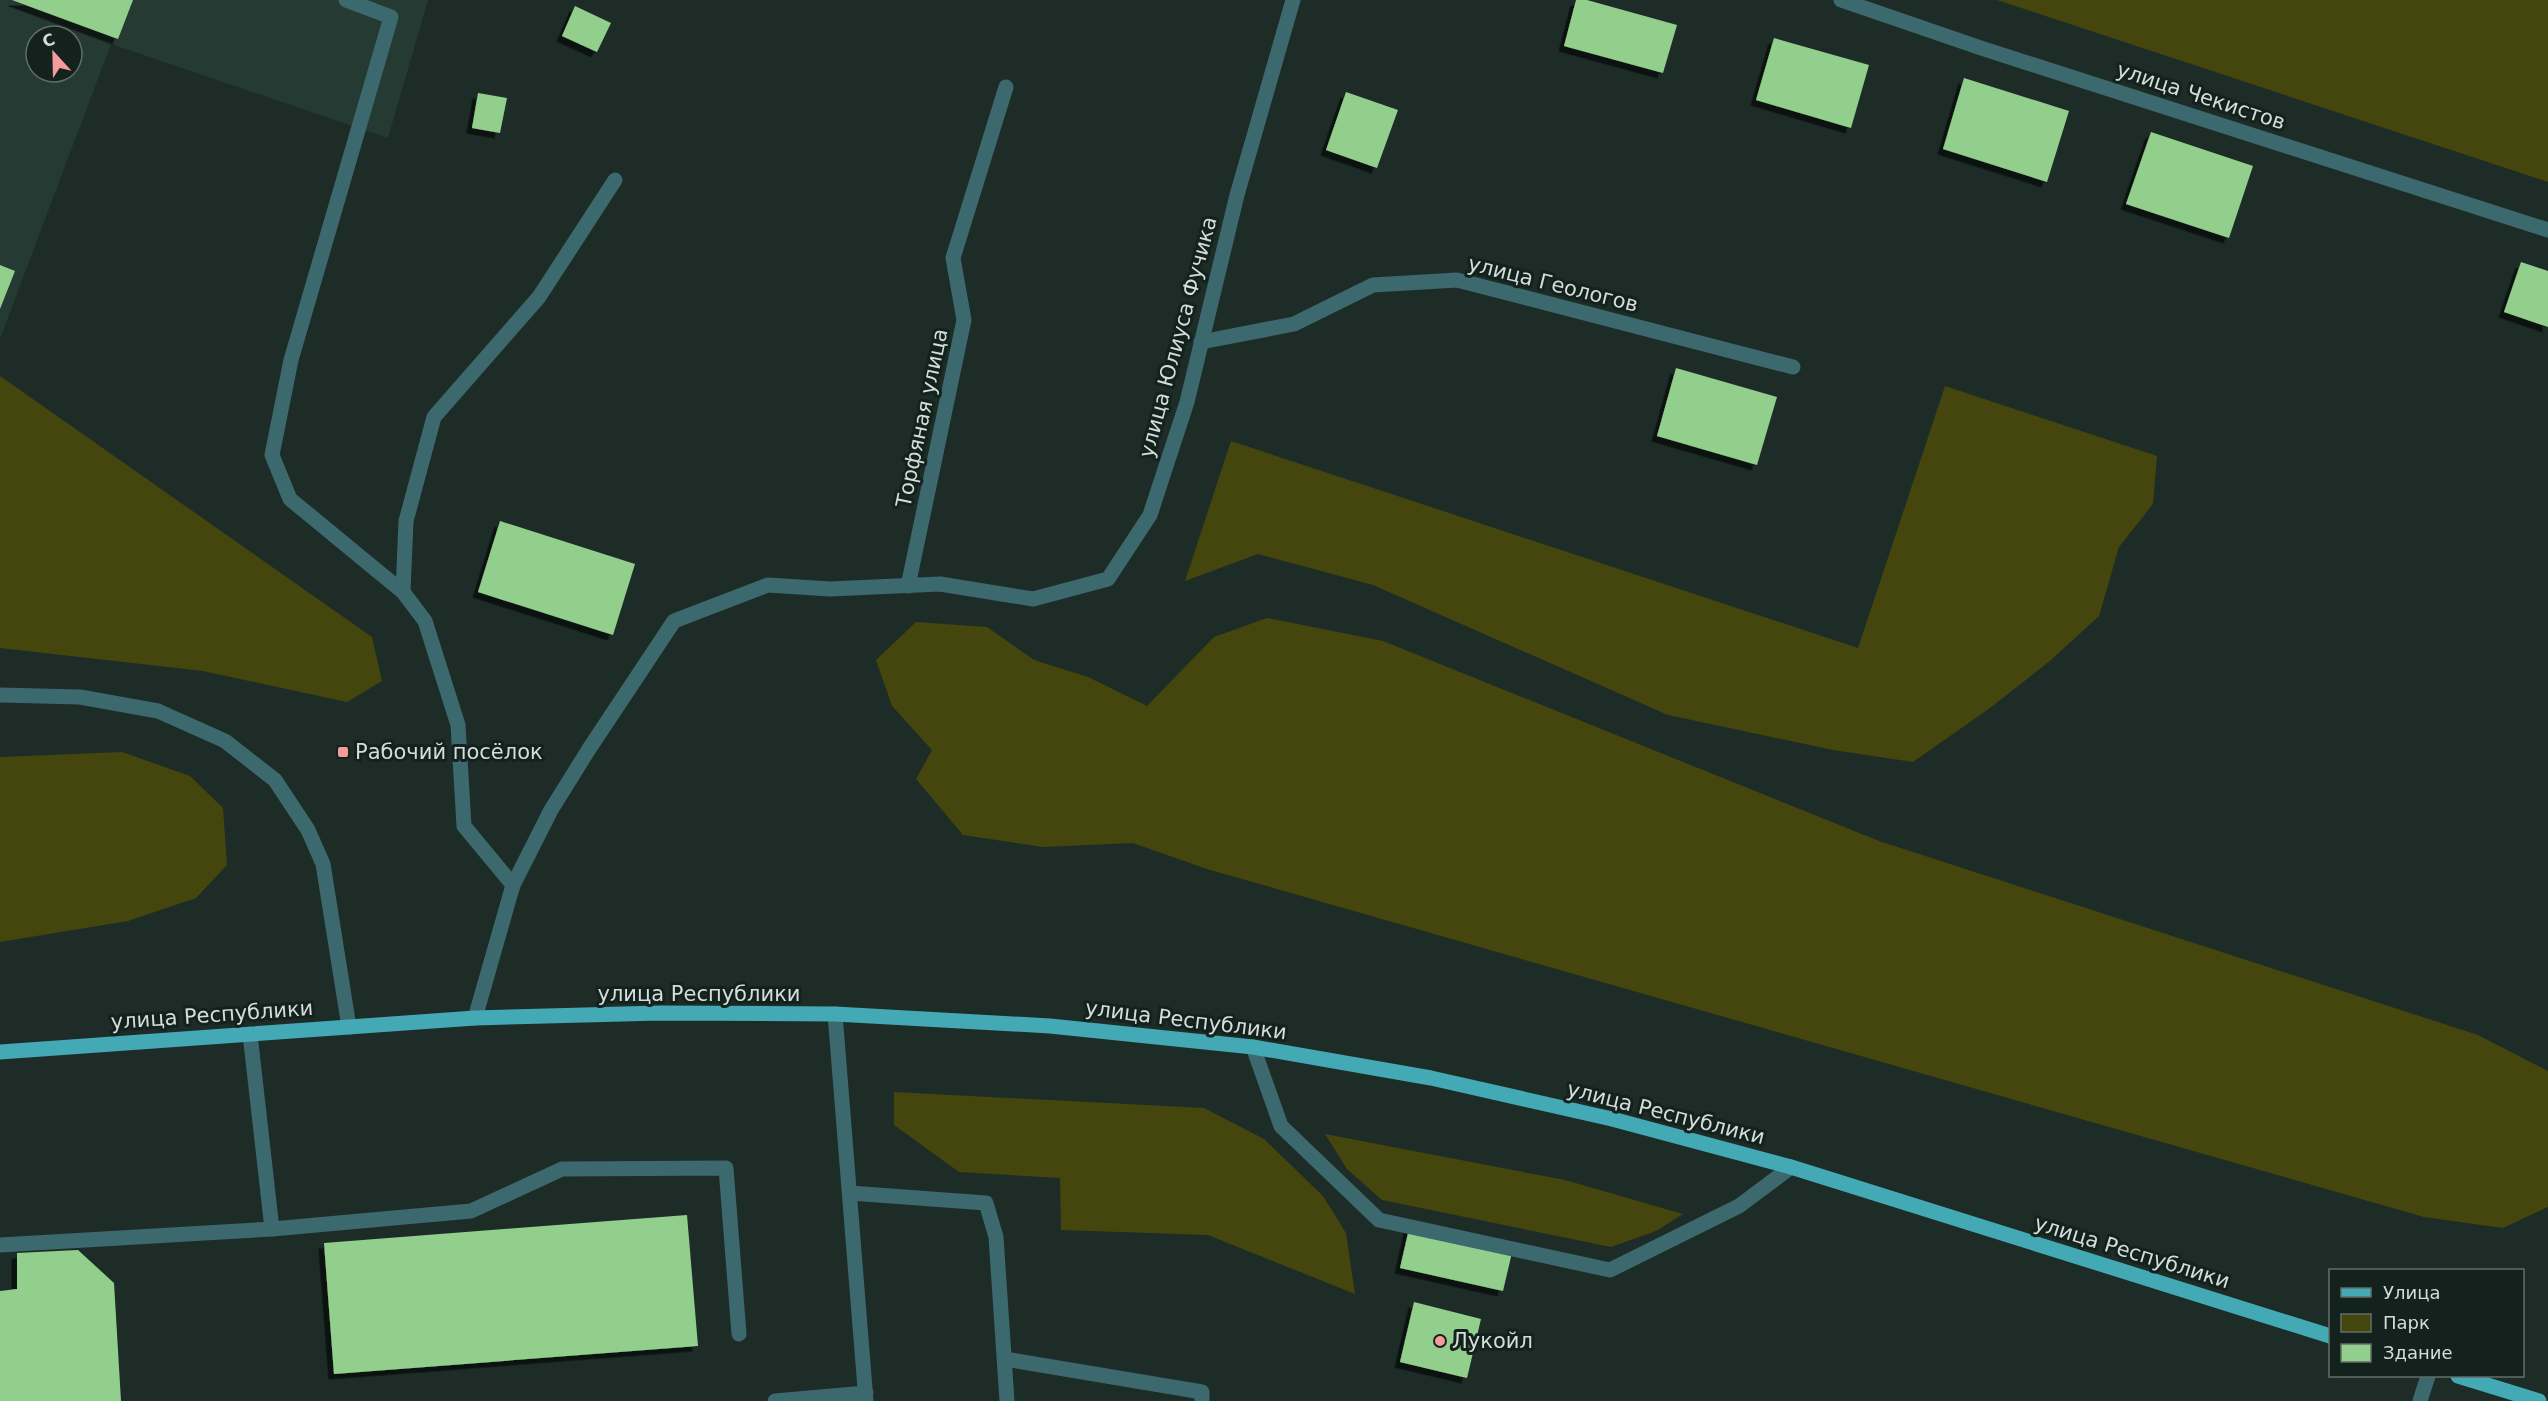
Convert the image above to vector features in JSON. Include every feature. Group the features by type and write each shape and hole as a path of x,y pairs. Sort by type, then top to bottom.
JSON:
{"main road":[{"name":"улица Республики","path":"0,1052 476,1018 661,1013 836,1014 1050,1026 1253,1047 1464,1086 1612,1119 1791,1167 2329,1335"},
{"path":"2460,1377 2539,1401"}],"street":[{"path":"346,0 391,17 291,360 273,455 290,499 403,592 425,621 458,725 464,826 513,885"},
{"name":"улица Юлиуса Фучика","path":"476,1018 513,885 551,810 674,621 768,585 830,589 940,584 1033,599 1108,579 1150,515 1187,402 1237,195 1293,0"},
{"name":"улица Чекистов","path":"1841,0 1982,48 2548,230"},
{"name":"Торфяная улица","path":"908,586 964,320 954,258 1006,87"},
{"path":"403,592 406,521 434,417 539,297 615,180"},
{"name":"улица Геологов","path":"1201,342 1294,324 1373,285 1457,280 1793,367"},
{"path":"0,695 80,697 158,711 225,741 275,780 308,830 323,864 349,1027"},
{"path":"776,1401 866,1397 836,1014"},
{"path":"250,1034 272,1229"},
{"path":"1253,1047 1281,1126 1379,1220 1610,1270 1739,1206 1791,1167"},
{"path":"0,1245 272,1229 471,1211 562,1169 726,1168 739,1334"},
{"path":"850,1193 986,1203 996,1237 1007,1401"},
{"path":"1005,1359 1202,1392 1202,1401"},
{"path":"2420,1401 2428,1377"}],"shaded area":[{"path":"0,0 428,0 388,138 111,44 0,339"}],"green space":[{"path":"1997,0 2548,0 2548,182"},
{"path":"0,376 372,637 382,681 347,702 203,671 0,648"},
{"path":"1945,386 2157,456 2153,504 2119,547 2099,616 2051,660 1990,708 1913,762 1833,750 1668,715 1373,585 1258,554 1185,581 1231,441 1858,648"},
{"path":"1267,618 1383,641 1879,841 2478,1035 2548,1071 2548,1207 2503,1228 2424,1217 1207,869 1133,843 1043,847 963,835 916,779 932,750 892,706 876,660 916,622 987,627 1034,660 1088,677 1147,706 1214,637"},
{"path":"122,752 190,776 223,808 227,865 196,898 128,921 0,942 0,757"},
{"path":"894,1092 1204,1108 1264,1139 1323,1196 1346,1233 1355,1294 1208,1235 1061,1230 1060,1178 959,1172 894,1125"},
{"path":"1325,1134 1565,1180 1683,1214 1656,1231 1611,1247 1382,1200 1347,1169"}],"building":[{"path":"12,0 133,0 118,39 84,26 84,24 77,24"},
{"path":"1576,0 1587,0 1677,25 1663,73 1564,46"},
{"path":"575,6 611,23 597,52 562,36"},
{"path":"1774,38 1869,65 1851,128 1756,100"},
{"path":"1964,78 2069,111 2047,182 1943,149"},
{"path":"1346,92 1398,110 1377,168 1326,150"},
{"path":"478,93 507,98 500,133 472,128"},
{"path":"2151,132 2253,166 2229,238 2126,204"},
{"path":"2521,262 2548,271 2548,327 2504,312"},
{"path":"0,265 15,271 0,309"},
{"path":"1676,368 1777,397 1757,465 1657,436"},
{"path":"500,521 635,564 613,635 478,592"},
{"path":"687,1215 698,1346 334,1374 324,1243"},
{"path":"1411,1220 1514,1244 1503,1291 1400,1268"},
{"path":"78,1250 114,1283 121,1401 0,1401 0,1291 17,1289 17,1253"},
{"name":"Лукойл","path":"1414,1302 1481,1319 1467,1378 1400,1362"}],"place":[{"name":"Рабочий посёлок","path":"343,752"},
{"name":"Лукойл","path":"1440,1341"}]}
